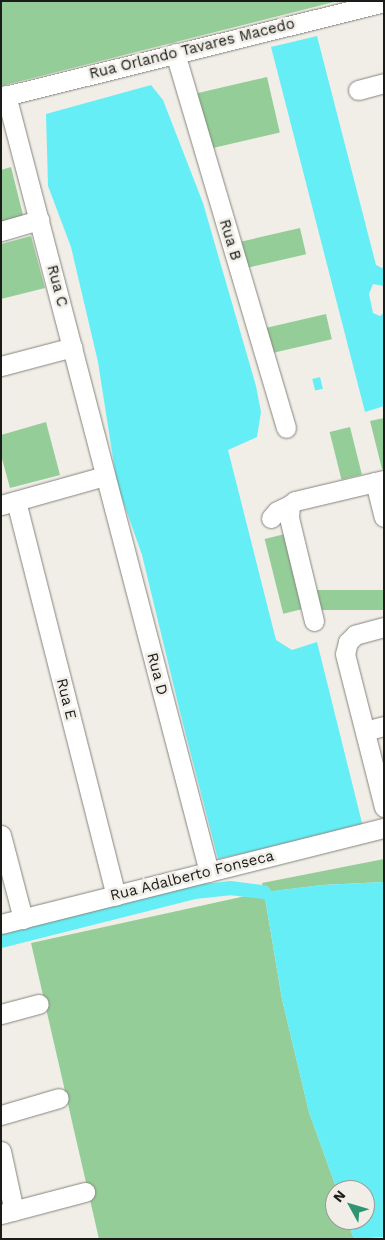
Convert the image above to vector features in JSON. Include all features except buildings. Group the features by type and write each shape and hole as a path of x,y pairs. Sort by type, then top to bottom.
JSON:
{"street":[{"name":"Rua Orlando Tavares Macedo","path":"4,96 384,2"},
{"name":"Rua B","path":"175,53 286,428"},
{"path":"358,90 384,83"},
{"name":"Rua C","path":"4,96 73,347 105,476"},
{"path":"1,231 39,220"},
{"path":"1,366 73,347"},
{"path":"9,503 105,476"},
{"name":"Rua D","path":"105,476 209,872"},
{"path":"272,518 277,511 295,501 380,481 384,517"},
{"name":"Rua E","path":"9,503 116,896"},
{"path":"290,505 289,518 314,621"},
{"path":"384,627 355,635 348,642 345,654 384,807"},
{"path":"365,731 384,726"},
{"name":"Rua Adalberto Fonseca","path":"1,924 384,828"},
{"path":"1,835 23,919"},
{"path":"1,1014 39,1004"},
{"path":"1,1115 59,1098"},
{"path":"1,1152 8,1212 85,1192"}],"green space":[{"path":"1,1 338,1 1,86"},
{"path":"267,77 280,133 208,149 195,94"},
{"path":"11,167 24,219 1,225 1,170"},
{"path":"300,228 306,254 247,268 241,242"},
{"path":"31,236 45,288 1,299 1,244"},
{"path":"326,314 332,339 272,353 267,328"},
{"path":"384,418 384,469 382,469 370,421"},
{"path":"46,422 60,475 10,488 1,455 1,435"},
{"path":"350,427 362,475 341,480 330,432"},
{"path":"285,534 304,609 283,614 265,539"},
{"path":"312,590 384,590 384,610 312,610"},
{"path":"384,859 384,882 322,885 266,892 263,888 262,883"},
{"path":"264,892 282,999 309,1112 333,1180 325,1180 325,1230 351,1230 354,1239 99,1239 31,943"}],"water":[{"path":"317,36 376,265 384,269 384,286 373,284 369,294 373,313 380,316 384,313 384,406 365,412 271,47"},
{"path":"151,85 163,100 203,203 256,386 261,412 257,437 228,450 276,640 292,650 317,642 363,827 218,859 142,555 117,484 98,362 71,247 48,186 46,114"},
{"path":"320,377 323,389 315,391 312,379"},
{"path":"384,882 384,1237 354,1239 351,1230 375,1230 375,1180 333,1180 309,1112 282,999 264,892 322,885"}],"waterway":[{"path":"1,941 194,892 230,888 264,892"}]}
